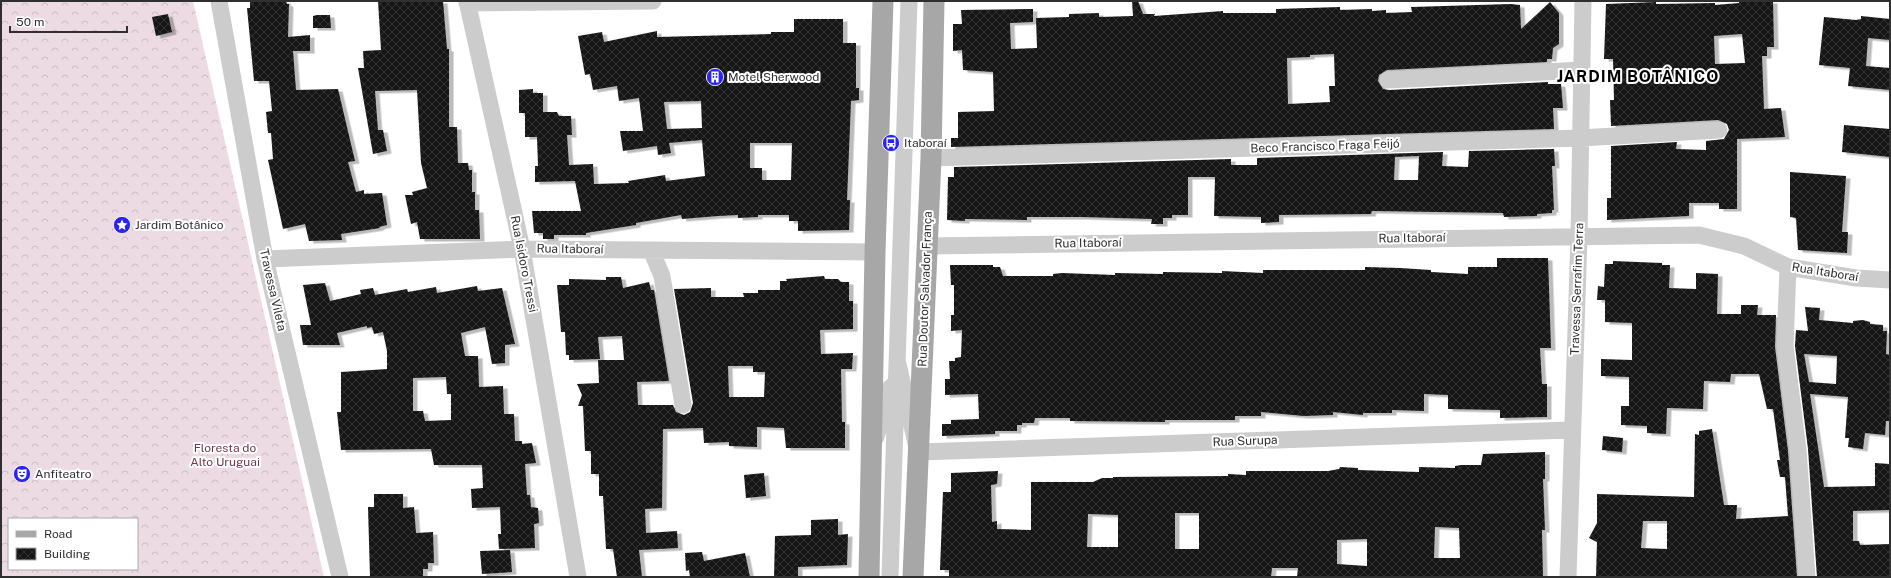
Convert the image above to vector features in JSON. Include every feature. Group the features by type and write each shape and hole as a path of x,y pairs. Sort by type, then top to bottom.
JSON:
{"main road":[{"path":"869,577 875,252 883,1"},
{"name":"Rua Doutor Salvador França","path":"914,577 931,158 934,1"}],"street":[{"name":"Travessa Vileta","path":"219,1 265,259 340,577"},
{"path":"467,2 653,1"},
{"path":"890,577 909,1"},
{"name":"Travessa Serrafim Terra","path":"1568,577 1579,236 1583,1"},
{"name":"Rua Isidoro Tressi","path":"467,2 522,249 578,577"},
{"path":"1388,80 1582,70"},
{"name":"Beco Francisco Fraga Feijó","path":"931,158 1580,138 1720,130"},
{"name":"Rua Itaboraí","path":"927,246 1699,235 1744,246 1788,267 1856,278 1890,280"},
{"name":"Rua Itaboraí","path":"265,259 522,249 875,252"},
{"path":"651,250 662,276 683,405"},
{"path":"1788,267 1785,346 1798,450 1807,577"},
{"path":"872,450 898,364"},
{"path":"898,364 918,452"},
{"name":"Rua Surupa","path":"918,452 1572,430"}],"green space":[{"name":"Jardim Botânico","path":"1,1 193,1 324,577 1,577"}],"building":[{"path":"250,1 286,1 287,4 289,4 288,37 310,35 310,51 293,51 296,90 338,89 355,161 348,162 356,192 364,190 364,194 382,193 387,225 379,227 380,228 341,234 342,240 309,241 305,224 283,229 268,160 273,159 271,133 268,133 266,112 272,111 269,81 254,81 247,8 250,8"},
{"path":"378,1 443,1 447,49 449,49 449,127 457,127 458,163 468,163 469,170 472,170 472,192 475,192 475,210 479,210 480,239 420,239 417,222 411,224 405,195 413,195 412,192 427,188 421,163 417,90 375,91 378,130 383,130 387,151 373,154 358,68 364,68 363,51 381,50"},
{"path":"1132,1 1138,1 1143,14 1155,14 1154,16 1223,11 1223,13 1276,13 1276,9 1340,7 1340,10 1386,10 1386,13 1412,12 1411,7 1511,4 1520,5 1521,29 1550,2 1559,13 1559,44 1553,48 1552,59 1547,59 1547,62 1387,70 1379,75 1378,81 1383,89 1389,90 1548,82 1548,84 1561,84 1563,108 1553,108 1554,129 951,147 951,138 958,138 958,112 994,111 993,72 963,70 962,50 953,51 953,24 962,24 961,10 1033,9 1033,22 1010,23 1011,49 1037,48 1036,18 1069,17 1069,14 1099,13 1099,17 1133,16","holes":["1334,54 1335,86 1329,86 1330,102 1288,104 1287,58"]},
{"path":"1739,1 1773,1 1774,47 1767,47 1767,56 1762,56 1764,109 1781,108 1785,137 1737,139 1737,209 1719,209 1719,203 1689,203 1689,216 1607,220 1607,198 1611,198 1611,146 1677,142 1676,149 1706,150 1706,141 1724,139 1729,130 1727,124 1718,120 1611,126 1610,100 1614,100 1613,59 1604,59 1606,4 1656,2 1656,4 1715,3 1715,5 1739,3","holes":["1742,34 1745,63 1715,64 1714,36"]},
{"path":"168,14 172,32 156,36 152,17"},
{"path":"330,15 331,28 313,28 313,16"},
{"path":"1861,16 1890,19 1890,40 1868,38 1866,66 1890,68 1890,90 1848,86 1850,68 1819,65 1824,17 1856,20 1861,19"},
{"path":"794,19 843,19 843,43 856,43 856,88 859,88 859,100 851,101 847,200 850,200 849,230 798,231 798,221 789,221 789,215 758,215 758,217 738,218 738,215 682,219 681,215 636,223 636,225 586,233 586,235 554,235 554,239 543,239 543,233 534,233 532,211 581,211 575,181 535,182 535,166 538,166 537,137 525,137 525,113 519,113 519,90 533,89 533,93 543,93 543,112 557,112 559,116 571,116 572,135 567,135 569,165 593,164 594,184 629,183 628,181 665,175 666,181 705,176 702,140 669,143 671,153 658,155 657,146 623,151 620,131 643,131 639,98 619,101 617,86 593,90 590,74 585,75 578,36 602,32 604,42 657,31 657,37 794,32","holes":["701,101 702,128 667,129 664,102","750,143 792,143 791,180 762,180 762,168 750,168"]},
{"path":"1844,125 1890,129 1890,157 1842,152"},
{"path":"1554,149 1555,166 1552,166 1554,210 1552,210 1552,213 1537,214 1537,216 1504,217 1503,213 1372,211 1371,214 1279,215 1279,222 1261,223 1261,217 1214,216 1215,177 1188,177 1188,215 1172,215 1172,218 1163,218 1163,224 1151,224 1152,219 1082,217 1027,217 1027,220 947,220 948,177 954,177 954,167 1231,159 1231,165 1257,165 1257,158 1443,152 1442,166 1468,167 1469,151","holes":["1419,156 1418,180 1394,180 1395,157"]},
{"path":"1790,172 1846,176 1842,232 1848,232 1847,253 1798,250 1796,218 1790,217"},
{"path":"1497,258 1548,258 1551,348 1540,348 1542,384 1547,384 1547,417 1500,418 1500,410 1448,409 1448,395 1424,394 1424,411 1392,410 1392,413 1363,413 1363,415 1333,412 1333,415 1304,416 1261,412 1261,416 1235,416 1235,420 1165,420 1165,422 1070,421 1070,418 1035,418 1034,423 1022,423 1022,425 1017,425 1017,431 995,431 995,434 942,436 942,424 951,424 951,420 979,419 978,394 945,395 945,379 950,379 949,361 955,361 955,358 961,357 962,330 951,331 951,315 954,315 954,285 951,285 950,265 993,265 993,267 1000,267 1003,276 1053,276 1053,274 1062,273 1115,275 1115,273 1163,274 1163,272 1222,273 1222,271 1263,273 1263,270 1365,270 1365,267 1431,270 1431,272 1468,274 1468,267 1497,267"},
{"path":"1613,261 1662,263 1662,265 1670,265 1669,288 1696,289 1696,273 1718,274 1717,314 1741,314 1741,305 1758,305 1757,315 1776,315 1775,347 1788,451 1797,577 1596,577 1597,542 1589,538 1597,523 1597,494 1694,497 1695,434 1699,435 1699,431 1712,429 1724,505 1737,505 1736,519 1788,516 1785,477 1780,477 1777,460 1780,460 1773,409 1767,409 1759,374 1731,374 1730,382 1704,381 1703,409 1667,408 1666,434 1647,433 1647,426 1621,425 1621,406 1629,406 1629,377 1601,376 1601,359 1632,360 1632,323 1605,322 1605,300 1597,300 1598,286 1604,287 1605,264 1613,264","holes":["1643,521 1667,521 1667,549 1641,548"]},
{"path":"824,276 825,279 838,279 841,282 849,282 849,301 853,301 853,329 820,330 821,354 853,353 852,369 841,369 842,422 845,422 845,448 786,448 784,428 757,427 757,447 729,446 729,442 704,443 703,428 663,429 662,508 645,509 646,533 677,531 678,548 639,550 642,577 617,577 613,549 606,549 603,496 599,496 599,474 591,474 591,451 585,451 583,406 578,406 582,395 577,384 599,383 598,360 624,360 622,336 598,337 600,359 569,360 569,355 566,355 565,332 561,332 557,285 569,285 569,279 606,280 606,277 621,277 623,288 649,282 651,290 654,290 669,381 637,382 638,405 673,405 676,412 684,415 690,412 693,403 674,289 711,288 711,297 744,297 743,293 758,293 758,290 780,290 780,281 787,281 786,279","holes":["728,366 753,366 753,372 765,372 764,397 729,397"]},
{"path":"325,283 330,301 361,294 360,290 373,288 375,295 407,289 408,292 436,287 437,293 477,286 478,291 502,288 515,344 505,345 505,363 492,364 485,327 461,333 465,356 478,356 479,387 503,386 504,414 514,414 515,441 522,441 522,444 532,443 536,463 525,464 527,495 530,495 531,507 538,508 539,523 534,524 535,548 499,549 498,534 501,534 500,507 472,508 471,489 483,488 482,465 434,465 431,449 341,450 337,412 341,412 341,372 387,369 387,351 383,332 374,334 372,327 367,328 367,326 337,333 340,345 303,345 300,325 311,325 303,285","holes":["446,377 447,394 451,394 451,420 425,421 423,411 413,411 413,378"]},
{"path":"1805,307 1820,308 1819,320 1853,323 1853,321 1863,320 1870,322 1870,324 1883,325 1883,331 1887,331 1886,354 1890,355 1890,421 1886,421 1885,435 1865,433 1863,449 1848,447 1849,438 1845,438 1848,397 1810,394 1824,487 1875,486 1875,463 1890,464 1890,510 1853,511 1853,541 1859,541 1860,545 1890,544 1890,576 1817,577 1808,449 1795,346 1796,330 1808,331","holes":["1804,354 1837,356 1836,384 1809,382"]},
{"path":"1603,436 1623,438 1622,452 1602,450"},
{"path":"1545,452 1545,479 1543,479 1545,530 1542,530 1543,577 1297,577 1298,568 1272,568 1271,577 949,577 949,570 940,570 943,492 951,492 951,473 998,471 997,484 991,485 992,522 997,521 997,529 1031,530 1031,482 1093,482 1102,478 1113,477 1228,476 1228,474 1246,475 1246,471 1328,471 1339,469 1340,467 1358,468 1358,470 1419,472 1419,467 1455,468 1455,466 1461,465 1481,465 1483,454","holes":["1175,513 1199,513 1199,549 1175,549","1088,514 1118,515 1118,547 1087,547","1435,527 1459,528 1460,558 1434,558","1367,539 1367,566 1337,564 1337,540"]},
{"path":"764,473 766,496 746,498 744,475"},
{"path":"374,494 403,494 403,508 414,507 416,533 433,532 434,563 428,563 428,569 423,569 423,577 370,577 368,507 374,507"},
{"path":"838,519 838,535 848,534 847,565 798,567 798,577 774,577 775,536 811,535 811,520"},
{"path":"510,550 512,572 482,574 480,551"},
{"path":"702,552 704,561 745,553 750,577 690,577 689,570 686,571 685,553"}],"place":[{"name":"Motel Sherwood","path":"715,77"},
{"name":"Itaboraí","path":"891,143"},
{"name":"Jardim Botânico","path":"122,225"},
{"name":"Anfiteatro","path":"22,474"}],"district":[{"name":"JARDIM BOTÂNICO","path":"1638,76"}],"park label":[{"name":"Floresta do Alto Uruguai","path":"225,455"}]}
